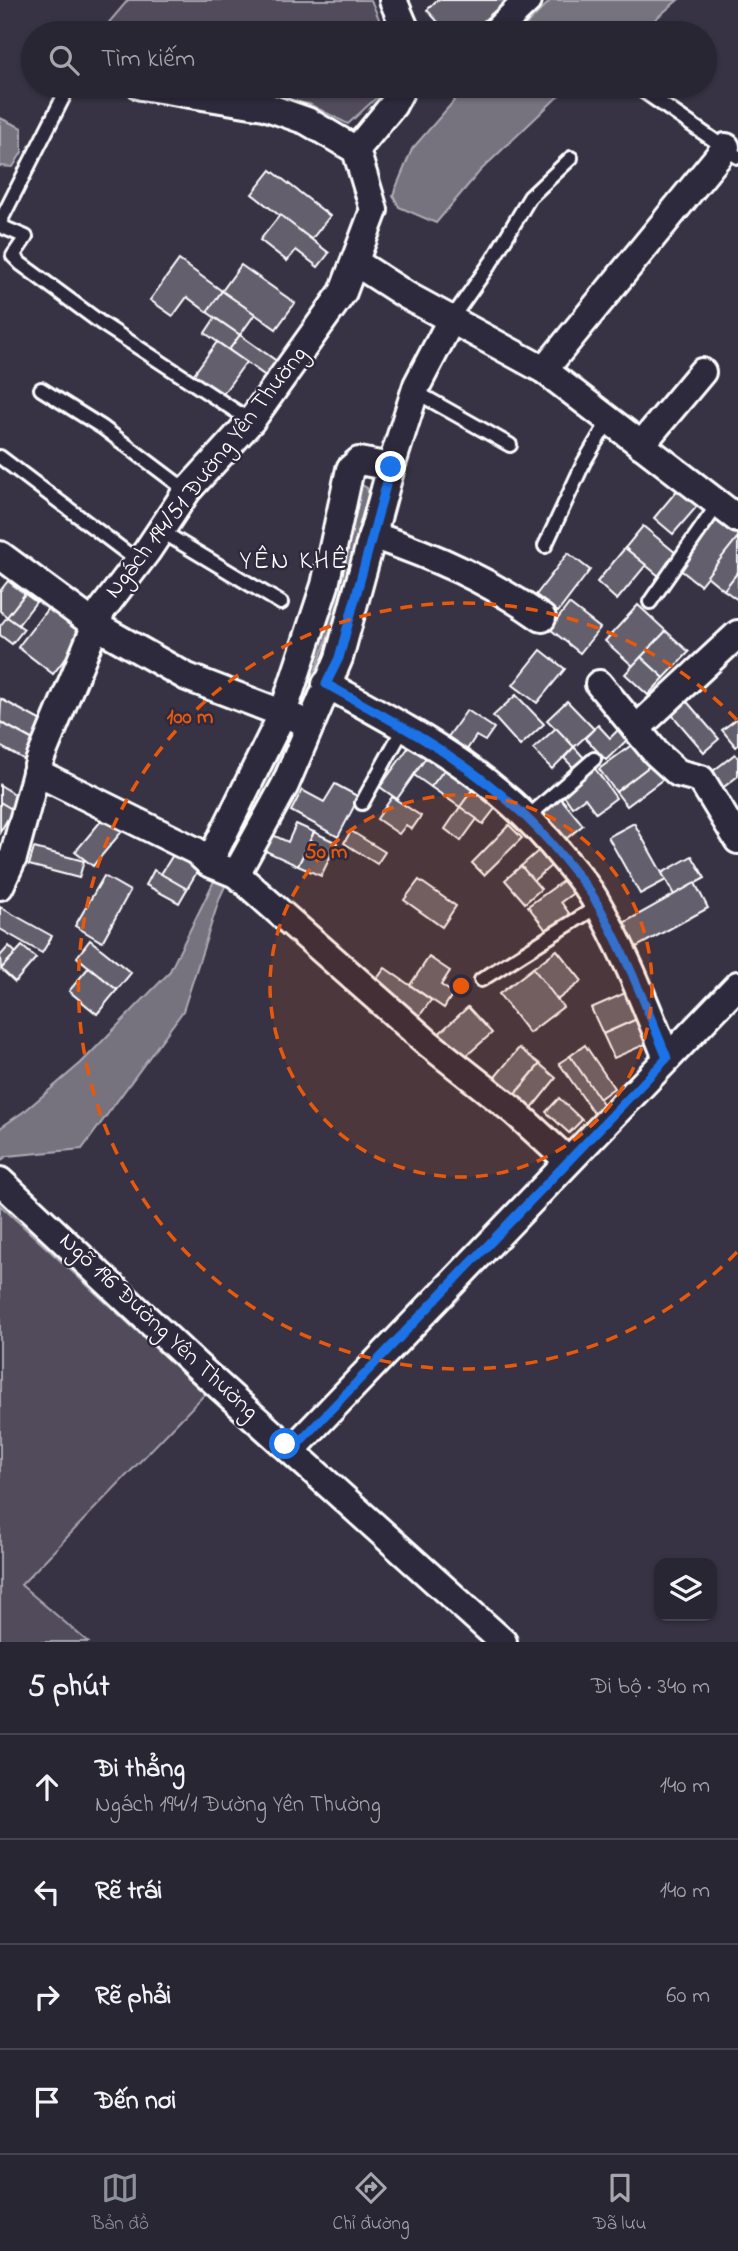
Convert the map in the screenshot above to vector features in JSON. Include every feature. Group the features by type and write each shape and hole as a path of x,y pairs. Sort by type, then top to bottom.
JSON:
{"street":[{"path":"393,0 402,21"},
{"path":"507,21 528,0"},
{"path":"215,98 264,106 307,121 356,150 396,98"},
{"name":"Ngách 194/51 Đường Yên Thường","path":"0,886 13,858 36,772 102,610 139,562 187,491 251,421 343,292 374,209 356,150"},
{"path":"544,370 732,152"},
{"path":"355,262 406,295 452,317 544,370 728,511"},
{"path":"296,718 326,684 339,658 391,467 416,392 452,317"},
{"path":"640,445 702,372"},
{"path":"223,869 285,785 296,718 350,469 359,461 391,467"},
{"path":"372,535 426,554 496,586 542,618"},
{"path":"0,555 95,625 187,677 296,718"},
{"path":"636,729 738,634"},
{"path":"326,684 404,727 495,786 528,817 598,905 631,967 667,1058"},
{"path":"600,684 656,753 678,773 701,779 738,840"},
{"path":"36,772 196,851 223,869 429,1044 515,1112 568,1161"},
{"path":"292,1450 738,985"},
{"name":"Ngõ 196 Đường Yên Thường","path":"0,1181 503,1642"}],"lane":[{"path":"63,98 0,224 26,237 13,256 101,323 251,421"},
{"path":"653,98 732,152"},
{"path":"452,317 492,261 530,197 571,158"},
{"path":"41,389 102,427 187,491"},
{"path":"416,392 510,445"},
{"path":"545,545 584,462 608,420"},
{"path":"0,457 139,562"},
{"path":"650,602 728,511"},
{"path":"160,531 281,603"},
{"path":"362,803 404,727"},
{"path":"528,817 594,759"},
{"path":"481,979 598,905"}],"shaded area":[{"path":"128,0 371,0 380,21 110,21"},
{"path":"551,0 678,0 653,21 530,21"},
{"path":"278,98 376,98 348,124 309,104"},
{"path":"457,98 556,98 480,171 436,223 399,207 393,195 412,149"},
{"path":"0,118 22,128 22,152 13,167 0,166"},
{"path":"359,483 367,488 369,495 332,625 285,756 220,897 183,1011 82,1149 7,1156 0,1161 0,1128 26,1110 81,1063 169,973 215,879"},
{"path":"0,1205 205,1394 21,1585 88,1642 0,1642"}],"building":[{"path":"437,0 507,0 483,21 437,21 427,10"},
{"path":"271,170 330,216 311,240 252,194"},
{"path":"280,215 329,253 318,267 296,250 287,261 260,240"},
{"path":"179,260 222,291 207,312 187,297 173,316 150,300"},
{"path":"241,265 295,303 276,329 222,291"},
{"path":"222,291 255,314 240,335 207,312"},
{"path":"215,318 240,335 229,350 205,333"},
{"path":"240,335 278,362 267,377 229,350"},
{"path":"217,342 246,362 220,398 191,378"},
{"path":"679,488 699,504 673,534 654,518"},
{"path":"720,515 738,529 738,537 700,585 678,568"},
{"path":"643,526 677,554 659,576 625,548"},
{"path":"738,537 738,572 724,590 707,576"},
{"path":"625,548 646,565 617,600 597,582"},
{"path":"568,553 590,570 558,612 536,595"},
{"path":"738,572 738,600 724,590"},
{"path":"8,581 25,594 7,617 0,611 0,591"},
{"path":"25,594 36,602 18,625 7,617"},
{"path":"569,604 600,628 580,653 550,629"},
{"path":"638,605 666,631 633,666 605,641"},
{"path":"49,607 84,634 53,674 18,647"},
{"path":"7,617 24,629 12,644 0,635 0,626"},
{"path":"666,631 689,652 664,678 641,657"},
{"path":"541,650 565,669 537,703 513,685"},
{"path":"641,657 664,678 648,695 625,674"},
{"path":"516,695 544,724 520,746 493,716"},
{"path":"683,697 719,739 704,752 667,709"},
{"path":"1,699 45,723 35,741 0,722"},
{"path":"567,701 594,729 574,747 547,720"},
{"path":"467,710 494,728 485,741 476,736 462,757 443,744"},
{"path":"738,718 738,745 736,747 722,730"},
{"path":"0,722 35,741 25,760 0,746"},
{"path":"598,725 610,738 619,729 628,739 606,760 585,738"},
{"path":"556,728 574,747 552,769 533,749"},
{"path":"413,741 430,752 397,799 380,787"},
{"path":"633,744 650,766 616,792 599,769"},
{"path":"574,747 587,761 577,771 564,758"},
{"path":"430,752 448,765 431,787 414,775"},
{"path":"735,754 738,758 738,776 716,793 704,778"},
{"path":"655,762 666,777 627,806 616,792"},
{"path":"448,765 476,785 460,807 431,787"},
{"path":"594,767 616,798 596,813 585,798 572,807 561,791"},
{"path":"335,784 359,797 338,837 291,811 302,790 324,802"},
{"path":"0,785 21,798 13,810 0,802"},
{"path":"476,785 500,802 483,824 460,807"},
{"path":"559,796 583,825 566,839 557,828 548,836 533,818"},
{"path":"392,797 421,816 412,829 406,825 399,834 377,819"},
{"path":"0,802 13,810 0,832"},
{"path":"460,807 477,819 461,841 445,829"},
{"path":"106,815 124,829 93,866 75,852"},
{"path":"634,823 666,880 640,894 608,837"},
{"path":"296,824 314,832 298,866 257,847 264,831 288,842"},
{"path":"509,825 522,838 484,875 472,863"},
{"path":"351,831 385,852 377,864 344,843"},
{"path":"314,832 337,843 321,876 298,866"},
{"path":"545,845 558,860 533,881 521,866"},
{"path":"34,848 84,861 79,878 29,865"},
{"path":"176,850 201,865 187,889 161,874"},
{"path":"692,856 705,878 674,895 662,873"},
{"path":"521,866 541,889 525,903 505,880"},
{"path":"154,870 187,889 179,903 146,885"},
{"path":"104,876 130,891 102,942 75,926"},
{"path":"570,876 579,889 561,902 571,916 548,933 528,906"},
{"path":"419,880 456,906 442,927 404,900"},
{"path":"695,883 708,908 633,949 620,925"},
{"path":"0,907 52,936 42,953 0,929"},
{"path":"90,940 131,973 117,990 77,957"},
{"path":"9,946 16,953 1,969 0,956"},
{"path":"22,946 36,958 15,982 1,969"},
{"path":"557,950 582,981 557,1000 533,968"},
{"path":"429,957 450,971 441,985 453,993 444,1008 410,985"},
{"path":"89,967 117,990 97,1014 69,991"},
{"path":"385,968 431,1000 418,1018 371,987"},
{"path":"533,968 563,1007 529,1033 499,994"},
{"path":"632,990 644,1016 603,1034 591,1008"},
{"path":"468,1007 492,1033 457,1064 434,1038"},
{"path":"644,1016 655,1040 614,1058 603,1034"},
{"path":"585,1045 614,1088 599,1099 570,1056"},
{"path":"519,1048 540,1064 506,1105 486,1088"},
{"path":"570,1056 606,1108 595,1115 559,1063"},
{"path":"540,1064 556,1078 523,1119 506,1105"},
{"path":"559,1098 582,1120 569,1133 546,1112"}],"district":[{"name":"YÊN KHÊ","path":"294,562"}],"route":[{"path":"285,1444 292,1450 667,1058 631,967 593,896 536,823 495,786 427,740 326,684 339,658 391,467"}]}
